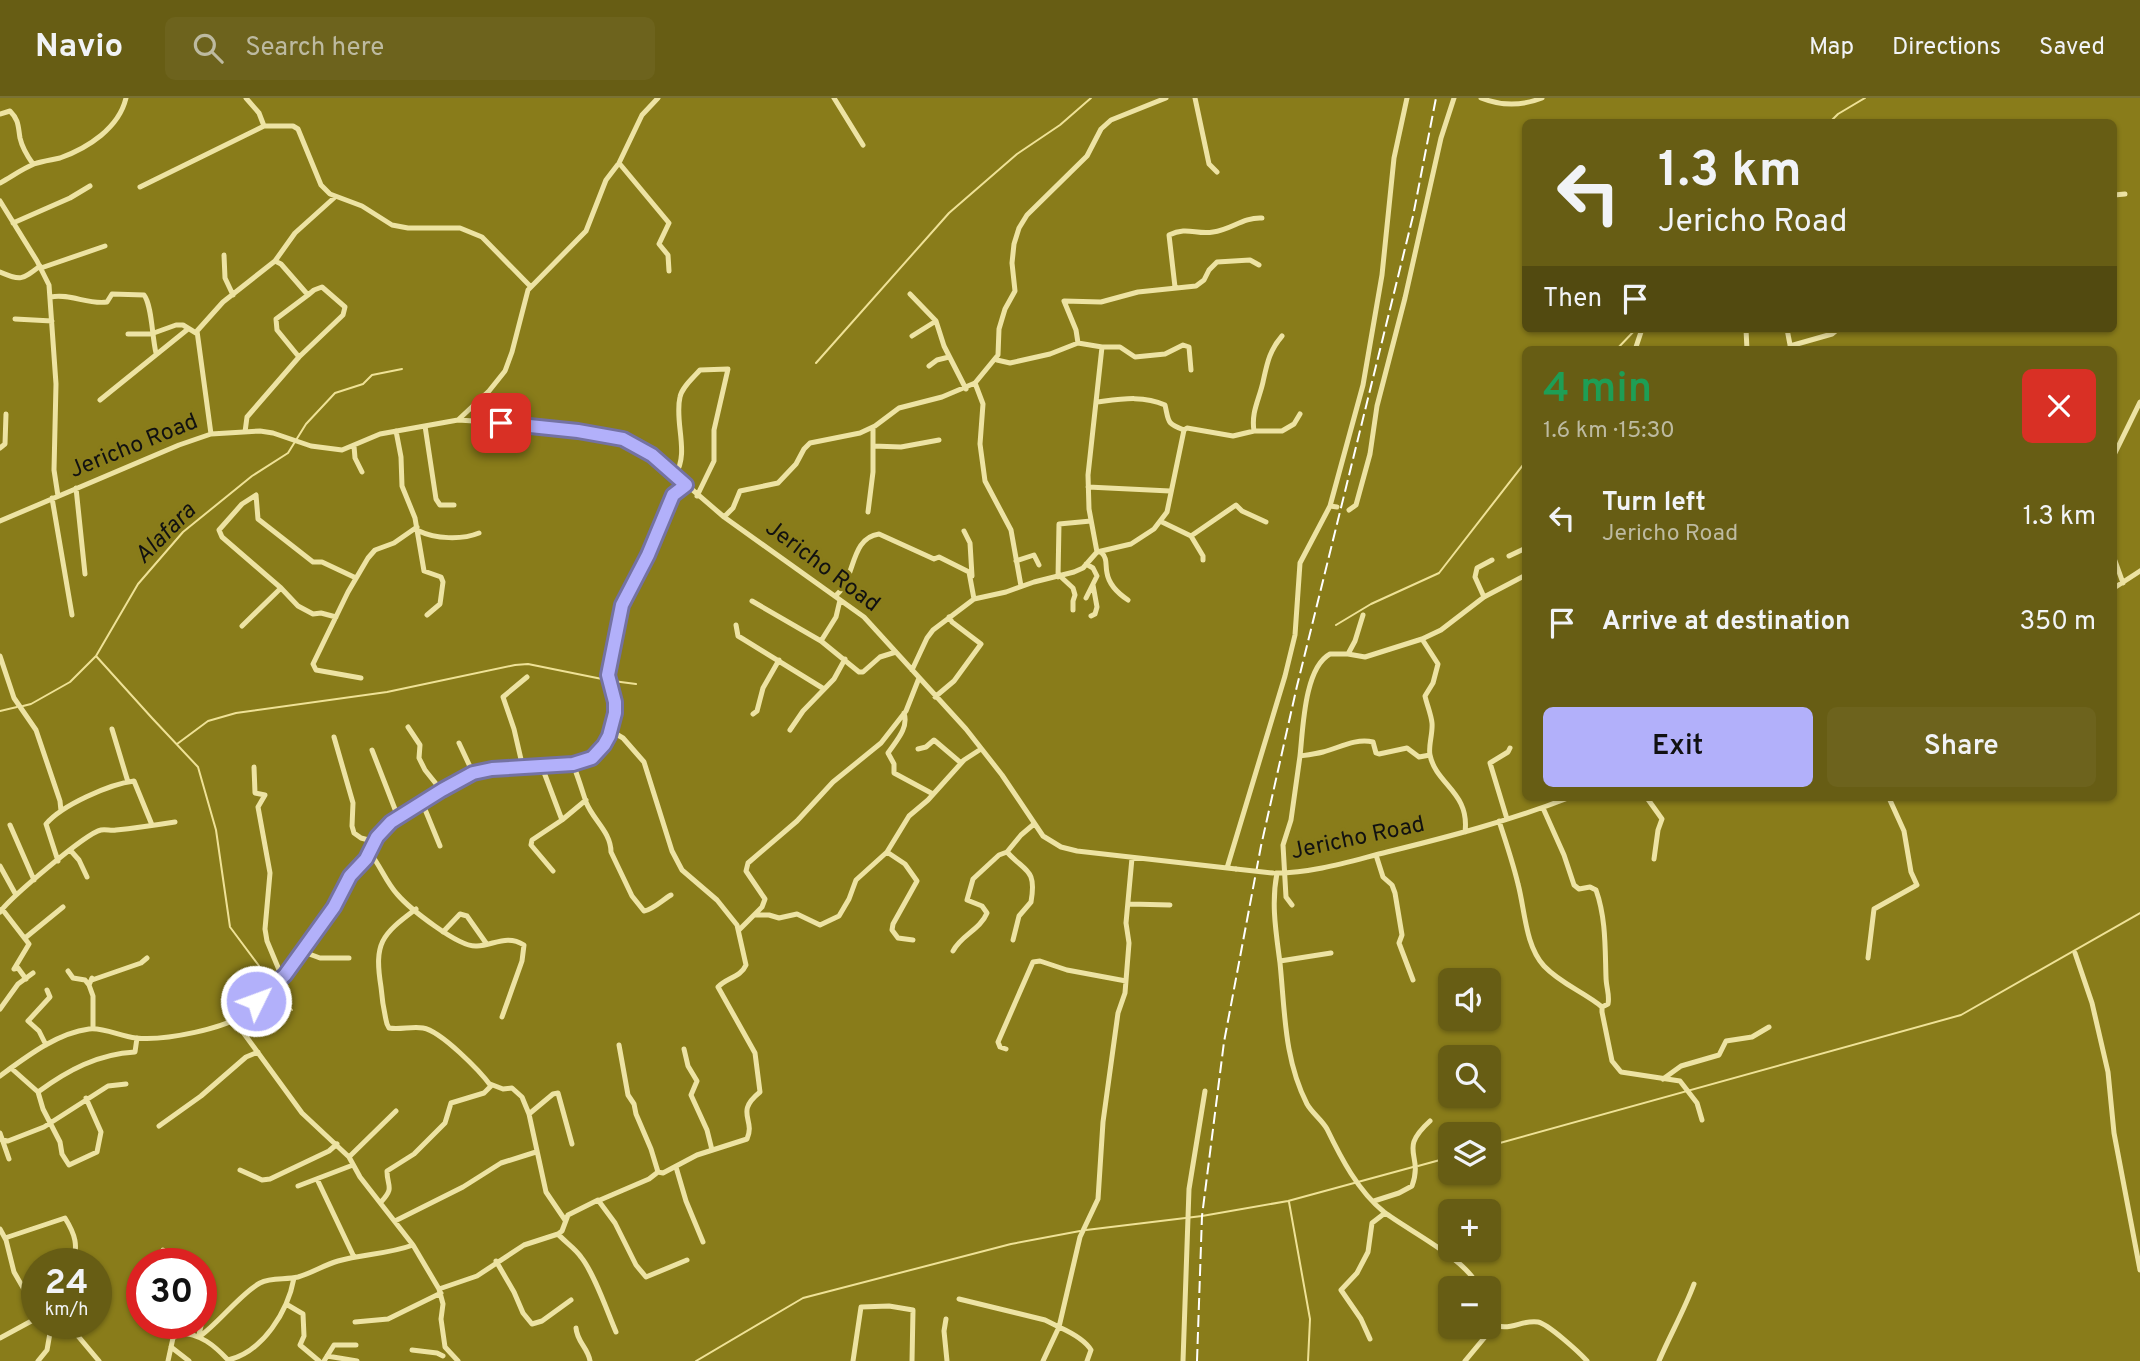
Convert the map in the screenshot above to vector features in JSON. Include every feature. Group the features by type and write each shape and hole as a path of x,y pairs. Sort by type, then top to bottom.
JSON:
{"street":[{"path":"0,183 33,164 75,152 94,141 116,121 126,98"},
{"path":"246,98 259,113 264,126"},
{"path":"458,420 489,391 505,371 525,298 531,287 586,231 606,180 618,163 642,115 658,98"},
{"path":"834,98 863,145"},
{"path":"724,517 742,490 774,485 784,478 810,443 873,428 899,408 966,389 975,383 997,360 999,329 1005,309 1015,291 1012,263 1014,244 1027,215 1087,156 1101,130 1111,120 1166,98"},
{"path":"1195,98 1209,164 1217,172"},
{"path":"1227,868 1295,635 1300,563 1329,506 1363,385 1382,275 1394,159 1407,98"},
{"path":"1349,510 1356,505 1370,454 1377,405 1405,298 1441,138 1454,98"},
{"path":"1481,98 1511,104 1542,98"},
{"path":"0,114 10,111 15,116 20,128 20,138 33,164"},
{"path":"140,187 264,126 293,126 298,129 321,185 335,197 362,206 382,220 401,227 460,228 475,234 487,241 531,287"},
{"path":"618,163 668,223 659,244 668,255 669,271"},
{"path":"13,223 90,186"},
{"path":"2117,195 2125,194"},
{"path":"211,434 196,333 233,295 275,261 295,233 335,197"},
{"path":"0,201 49,285 56,384 55,497 72,615"},
{"path":"1175,287 1169,235 1180,230 1215,232 1248,218 1262,218"},
{"path":"0,272 16,279 24,278 40,267 104,246"},
{"path":"224,255 225,278 233,295"},
{"path":"1077,343 1076,330 1064,302 1101,302 1138,292 1196,286 1217,262 1250,260 1259,265"},
{"path":"275,261 281,264 308,295"},
{"path":"245,432 247,417 299,357 343,315 345,307 322,287 314,290 276,319 277,330 299,357"},
{"path":"51,297 62,295 100,303 107,302 112,294 144,295 148,300 151,334 156,353"},
{"path":"910,294 936,321 966,389"},
{"path":"15,319 52,321"},
{"path":"912,336 936,321"},
{"path":"128,334 151,334 176,325 196,333"},
{"path":"100,400 188,329"},
{"path":"1797,346 1833,333"},
{"path":"1254,431 1253,414 1266,362 1282,337"},
{"path":"997,360 1010,363 1050,354 1077,343 1121,347 1132,356 1149,357 1170,353 1181,345 1187,345 1191,370"},
{"path":"1102,347 1088,487 1091,521 1099,552 1107,558 1109,581 1117,592 1128,600"},
{"path":"929,366 937,360 950,357"},
{"path":"675,475 681,459 678,424 681,394 700,370 728,369 714,430 715,461 697,496"},
{"path":"975,383 983,404 980,444 985,481 1011,530 1021,586"},
{"path":"1097,402 1151,399 1165,405 1167,421 1171,425 1184,430"},
{"path":"2117,449 2140,402"},
{"path":"0,448 5,444 6,414"},
{"path":"912,670 929,634 974,599 1074,572 1099,552 1136,541 1162,522 1167,512 1184,430 1189,427 1233,436 1254,431 1282,431 1294,424 1300,414"},
{"name":"Jericho Road","path":"0,521 211,434 273,433 335,450 354,446 376,435 458,420 523,424 623,439 642,448 724,517 864,617 966,729 1002,775 1043,836 1061,847 1132,858 1278,873 1333,866 1465,832 1560,801"},
{"path":"425,426 436,499 440,505 454,505"},
{"path":"868,512 872,492 873,428"},
{"path":"396,431 401,457 402,486 418,529 424,571 441,577 443,582 440,604 427,615"},
{"path":"873,446 901,447 939,440"},
{"path":"354,446 355,458 362,472"},
{"path":"0,1076 46,1045 75,1032 93,1028 137,1038 184,1034 234,1020 252,1008 263,988 273,985 282,977 334,907 350,876 370,853 383,830 398,817 473,773 492,769 573,764 592,758 604,745 615,713 608,675 622,605 648,555 673,495 686,485"},
{"path":"1088,487 1170,491"},
{"path":"76,488 85,574"},
{"path":"336,617 313,614 298,606 222,537 219,530 242,504 256,495 258,519 313,562 322,562 356,578"},
{"path":"1191,536 1235,505 1242,512 1266,522"},
{"path":"1329,506 1337,508"},
{"path":"1073,610 1073,588 1059,576 1059,524 1091,521"},
{"path":"1162,522 1191,536 1203,560"},
{"path":"418,529 428,536 457,537 479,533"},
{"path":"361,678 316,670 313,664 356,578 375,550 418,529"},
{"path":"964,531 972,556 971,583"},
{"path":"821,641 836,617 837,598 859,548 874,534 934,559 946,559 967,570 974,599"},
{"path":"1509,556 1522,550"},
{"path":"1016,561 1034,555 1039,565"},
{"path":"1485,597 1475,577 1477,568 1492,560"},
{"path":"1086,564 1093,568 1097,576 1086,598"},
{"path":"2117,566 2123,583"},
{"path":"2117,586 2140,571"},
{"path":"1471,1276 1433,1244 1385,1213 1342,1161 1326,1128 1309,1106 1292,1067 1286,1036 1274,901 1283,845 1291,820 1309,692 1318,665 1330,654 1365,657 1422,639 1448,625 1485,597 1522,577"},
{"path":"1091,616 1095,614 1097,607 1093,585"},
{"path":"242,626 281,588"},
{"path":"752,601 821,641 859,672 863,672 880,657 895,652"},
{"path":"1348,654 1363,615"},
{"path":"935,697 954,681 981,644 951,622 949,617"},
{"path":"736,625 738,636 824,689"},
{"path":"1422,639 1438,664 1426,696 1432,725 1430,755 1436,770 1459,797 1466,820 1465,832"},
{"path":"0,656 14,698 36,730 61,811"},
{"path":"790,730 803,711 834,679 845,659"},
{"path":"753,714 757,711 762,688 779,660"},
{"path":"523,768 503,697 527,677"},
{"path":"739,930 762,907 765,899 746,871 748,863 797,821 846,770 881,743 904,713 919,678"},
{"path":"904,713 904,729 888,753 894,764 894,773 933,794"},
{"path":"408,727 420,745 419,758 425,770 442,790"},
{"path":"112,729 128,782"},
{"path":"355,1322 388,1319 440,1291 470,1279 524,1245 558,1234 570,1213 649,1179 658,1172 663,1173 688,1159 747,1139 750,1133 746,1110 751,1098 760,1092 755,1053 719,987 745,969 739,930 717,900 682,870 664,830 644,762 623,738 611,731"},
{"path":"334,737 354,803 352,827 361,838 376,842"},
{"path":"918,749 926,747 934,740 961,763"},
{"path":"1300,757 1325,752 1347,743 1368,740 1373,741 1376,753 1379,754 1407,748 1419,757 1430,755"},
{"path":"459,743 473,773"},
{"path":"1507,819 1490,763 1510,748"},
{"path":"754,915 779,918 797,914 820,925 839,916 856,880 887,852 909,816 961,763 981,749"},
{"path":"372,750 398,817"},
{"path":"573,764 586,800 611,843 611,852 637,904 644,911 671,895"},
{"path":"254,767 255,793 265,795 258,807 270,873 265,929 267,941 282,977"},
{"path":"542,767 562,820"},
{"path":"58,861 46,824 61,811 84,798 134,781 152,825"},
{"path":"553,871 531,845 532,840 586,800"},
{"path":"1649,801 1662,819 1654,859"},
{"path":"1868,958 1874,909 1917,885 1911,872 1904,831 1890,801"},
{"path":"422,802 440,846"},
{"path":"1543,808 1574,885 1579,889 1590,887 1596,890 1598,896 1603,920 1609,996 1608,1004 1602,1007"},
{"path":"1499,821 1538,957 1545,967 1569,987 1602,1007 1612,1060 1621,1072 1680,1081 1697,1103 1702,1120"},
{"path":"26,979 18,968 14,969 29,947 25,938 1,910 34,880 99,830 175,822"},
{"path":"953,951 959,941 981,924 987,913 982,906 967,900 973,878 999,855 1007,852 1034,824"},
{"path":"10,825 34,880"},
{"path":"71,850 87,877"},
{"path":"887,852 905,864 917,881 892,930 898,938 913,940"},
{"path":"1007,852 1031,874 1031,902 1019,916 1013,940"},
{"path":"370,853 397,894 443,932 462,943 477,946 502,939 524,945 522,961 502,1017"},
{"path":"1376,855 1382,877 1392,885 1395,893 1402,935 1399,943 1413,980"},
{"path":"1043,1361 1059,1327 1080,1237 1098,1199 1103,1122 1118,1013 1125,993 1129,943 1126,923 1132,858"},
{"path":"0,866 16,895"},
{"path":"1278,873 1286,897 1292,905"},
{"path":"1129,904 1170,905"},
{"path":"25,938 63,907"},
{"path":"416,909 393,927 378,951 378,971 387,1024 389,1028 396,1029 426,1028 467,1058 491,1084 515,1090 522,1097 529,1114 546,1192 565,1220"},
{"path":"443,932 460,914 467,916 486,943"},
{"path":"301,951 320,958 349,958"},
{"path":"1279,961 1331,953"},
{"path":"2075,953 2092,1003 2108,1072 2114,1133 2140,1270"},
{"path":"89,985 92,978 141,963 147,957"},
{"path":"1006,1049 1000,1047 999,1042 1032,962 1040,961 1067,970 1126,981"},
{"path":"68,971 73,978 89,985 93,996 93,1028"},
{"path":"0,1009 18,984 33,973"},
{"path":"46,1045 39,1031 28,1021 50,996 47,990"},
{"path":"234,1020 302,1113 349,1157 360,1177 413,1245 440,1291 446,1349 442,1358 437,1353 412,1350"},
{"path":"1663,1079 1681,1066 1719,1055 1726,1041 1752,1037 1769,1027"},
{"path":"38,1092 59,1076 105,1056 135,1052 137,1038"},
{"path":"619,1045 628,1095 634,1104 658,1172"},
{"path":"684,1049 688,1066 697,1081 691,1095 707,1130 712,1150"},
{"path":"159,1126 201,1096 246,1057 258,1052"},
{"path":"11,1068 38,1092 61,1142 62,1154 69,1165 96,1154 101,1132 86,1098"},
{"path":"1,1136 8,1141 50,1123 108,1086 126,1084"},
{"path":"381,1202 391,1187 387,1171 414,1154 445,1123 451,1103 484,1093 491,1088 491,1084"},
{"path":"1183,1361 1189,1189 1205,1091"},
{"path":"529,1114 553,1094 558,1093 572,1144"},
{"path":"349,1157 396,1111"},
{"path":"1374,1201 1399,1194 1412,1186 1416,1166 1411,1147 1418,1132 1430,1121"},
{"path":"1,1136 9,1159"},
{"path":"240,1170 262,1180 270,1179 329,1151 337,1144"},
{"path":"395,1221 501,1163 536,1152"},
{"path":"298,1186 353,1165"},
{"path":"676,1167 686,1201 704,1242"},
{"path":"317,1179 354,1257"},
{"path":"600,1200 636,1265 646,1277 687,1260"},
{"path":"1370,1339 1361,1319 1341,1290 1357,1273 1368,1252 1372,1223 1385,1213"},
{"path":"5,1238 65,1218 75,1237 76,1248"},
{"path":"0,1229 14,1272 21,1284"},
{"path":"558,1234 568,1246 579,1253 586,1264 616,1332"},
{"path":"217,1324 259,1284 316,1272 335,1262 354,1257 413,1245"},
{"path":"0,1261 9,1256"},
{"path":"496,1261 523,1313 532,1324 542,1321 571,1300"},
{"path":"202,1339 220,1350 228,1360 244,1358 270,1332 290,1295 294,1278"},
{"path":"1659,1361 1671,1332 1684,1312 1694,1284"},
{"path":"959,1299 1045,1320 1072,1333 1091,1350 1087,1361"},
{"path":"286,1304 303,1314 304,1336 300,1345 323,1359 357,1361"},
{"path":"853,1361 861,1307 871,1306 913,1310 912,1361"},
{"path":"946,1319 944,1331 947,1361"},
{"path":"1501,1325 1512,1328 1541,1322 1587,1361"},
{"path":"1,1335 21,1326"},
{"path":"576,1328 578,1340 590,1361"},
{"path":"38,1361 47,1350 49,1339"},
{"path":"80,1339 99,1361"},
{"path":"168,1361 173,1339"},
{"path":"1465,1361 1481,1339"},
{"path":"323,1359 334,1345 356,1345"},
{"path":"171,1347 189,1361"},
{"path":"446,1349 458,1361"}],"waterway":[{"path":"816,363 949,213 1017,154 1060,125 1091,98"},
{"path":"1833,119 1865,98"},
{"path":"1620,346 1632,333"},
{"name":"Alafara","path":"23,706 70,682 96,656 138,584 183,532 252,476 288,453 306,424 335,393 363,384 372,375 402,369"},
{"path":"1336,625 1371,604 1439,573 1522,466"},
{"path":"96,656 198,767 216,830 230,927 292,1010"},
{"path":"177,744 208,721 236,713 387,692 515,665 528,664 607,680"},
{"path":"613,681 636,684"},
{"name":"Alafara","path":"0,711 17,707"},
{"path":"1501,1143 1961,1015 2140,913"},
{"path":"1418,1166 1438,1161"},
{"path":"1086,1230 1202,1216 1288,1201 1413,1167"},
{"path":"1289,1202 1310,1319 1308,1361"},
{"path":"696,1361 803,1298 1011,1244 1080,1231"}],"railway":[{"path":"1197,1361 1202,1216 1224,1042 1261,846 1297,686 1413,216 1436,98"}],"route":[{"path":"256,1001 263,988 275,984 285,975 334,907 343,887 366,859 377,837 391,822 473,773 582,762 592,758 609,736 615,702 608,675 622,605 648,555 666,508 673,495 686,485 652,455 623,439 501,423"}]}
